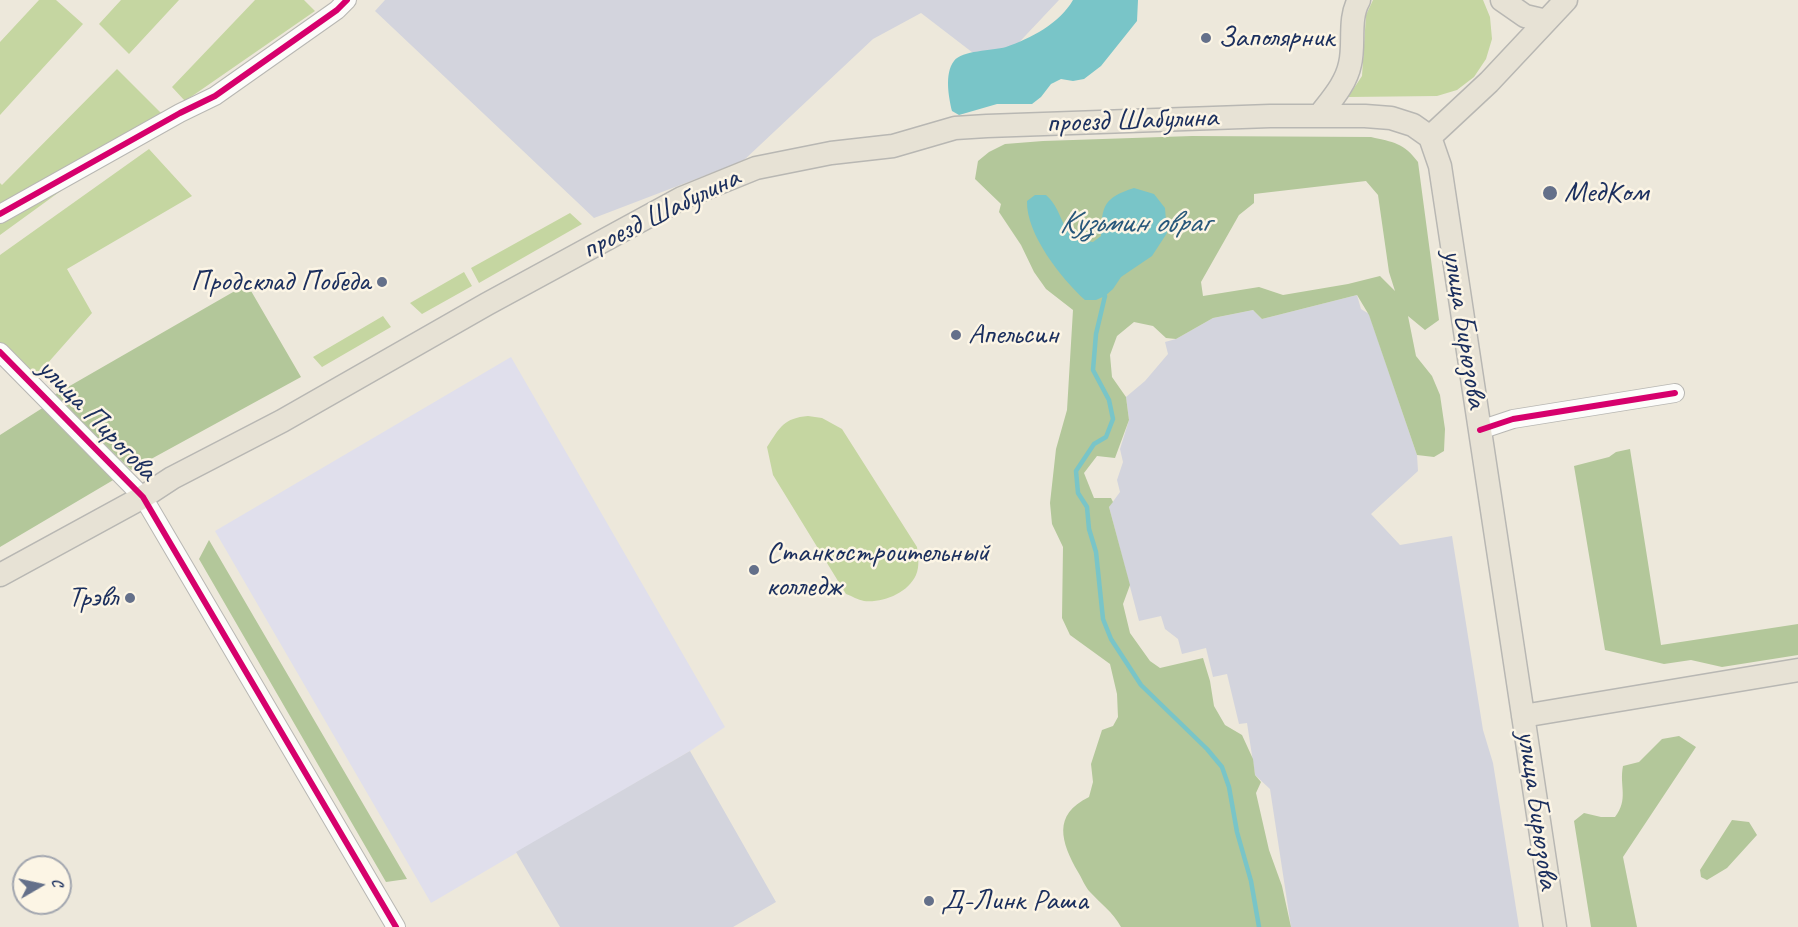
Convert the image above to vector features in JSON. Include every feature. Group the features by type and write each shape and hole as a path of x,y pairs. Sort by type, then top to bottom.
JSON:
{"main road":[{"path":"1319,116 1344,81 1350,65 1353,25 1359,0"},
{"path":"1502,0 1525,16 1546,21"},
{"path":"1430,137 1489,82 1566,0"},
{"name":"проезд Шабулина","path":"0,575 682,198 756,168 831,153 893,146 955,128 1184,118 1319,116 1391,118 1413,125 1430,137"},
{"name":"улица Бирюзова","path":"1430,137 1438,158 1555,927"},
{"path":"1523,716 1798,670"}],"street":[{"path":"0,214 214,96 337,10 347,0"},
{"name":"улица Пирогова","path":"0,352 143,497 156,523 396,927"},
{"path":"1480,430 1513,419 1675,393"}],"shaded area":[{"path":"385,0 1059,0 994,69 921,13 873,39 743,161 594,218 375,11"},
{"path":"1357,295 1361,309 1369,314 1417,455 1418,471 1371,514 1400,545 1452,536 1483,730 1493,763 1519,927 1291,927 1270,789 1255,775 1247,723 1239,724 1227,674 1213,677 1206,648 1182,654 1178,639 1165,629 1161,616 1139,621 1109,507 1120,492 1117,480 1123,462 1120,449 1129,420 1126,397 1145,381 1168,354 1165,342 1176,339 1213,318 1253,310 1262,319"},
{"path":"511,357 725,727 690,751 431,903 215,531"},
{"path":"690,751 776,902 733,927 560,927 516,852"}],"green space":[{"path":"39,0 56,0 83,24 0,115 0,42"},
{"path":"121,0 179,0 129,54 99,24"},
{"path":"255,0 304,0 315,11 185,101 172,87"},
{"path":"1373,0 1483,0 1490,17 1492,39 1486,59 1474,77 1457,90 1437,96 1348,97 1362,76 1366,15"},
{"path":"117,69 164,116 0,235 0,183 2,185"},
{"path":"1192,136 1371,137 1398,144 1418,162 1439,320 1425,330 1408,316 1416,356 1432,376 1440,395 1445,429 1444,451 1434,457 1417,455 1369,315 1357,295 1262,319 1253,310 1213,318 1176,339 1166,338 1153,326 1134,322 1117,336 1110,355 1112,377 1126,397 1129,420 1115,458 1097,456 1084,473 1094,498 1111,498 1113,502 1109,507 1130,585 1123,604 1130,633 1150,661 1160,668 1203,658 1214,706 1225,725 1242,735 1253,759 1255,775 1261,782 1256,793 1269,850 1282,886 1291,927 1121,927 1111,912 1088,890 1067,850 1063,830 1065,821 1069,812 1077,804 1089,797 1093,782 1091,764 1102,730 1113,726 1118,717 1117,694 1110,664 1070,635 1062,618 1063,547 1052,524 1050,503 1056,449 1067,410 1073,310 1046,289 999,212 1001,204 975,179 978,161 989,152 1005,144","holes":["1366,181 1378,195 1389,272 1395,291 1380,276 1283,295 1259,287 1203,296 1201,282 1239,215 1254,203 1254,194"]},
{"path":"149,149 192,196 67,269 92,313 31,382 0,352 0,255"},
{"path":"570,213 582,224 479,283 471,268"},
{"path":"464,272 472,286 422,314 410,303"},
{"path":"247,284 301,377 131,470 54,395"},
{"path":"383,316 391,327 322,367 313,357"},
{"path":"44,407 115,479 0,547 0,435"},
{"path":"808,416 822,418 842,429 917,547 916,575 901,592 871,601 860,600 846,594 773,475 767,447 788,421"},
{"path":"1630,449 1661,645 1798,624 1798,655 1722,667 1691,660 1664,664 1605,650 1574,466"},
{"path":"209,540 407,879 386,882 199,559"},
{"path":"1679,736 1696,747 1623,857 1637,927 1591,927 1574,821 1584,813 1615,817 1623,798 1623,766 1639,762 1662,739"},
{"path":"1732,820 1749,822 1757,835 1727,868 1707,880 1701,877 1700,870"}],"water":[{"path":"1073,0 1138,0 1137,21 1101,66 1084,79 1073,81 1061,79 1051,84 1032,104 997,104 959,115 952,111 948,79 951,66 958,57 1006,47 1034,35 1060,16"},
{"name":"Кузьмин овраг","path":"1134,188 1154,194 1165,208 1167,233 1152,256 1121,277 1105,296 1096,300 1085,300 1047,255 1032,227 1027,201 1035,195 1046,195 1053,202 1073,236 1093,242 1101,236 1102,217 1106,204 1116,195"}],"waterway":[{"path":"1105,296 1096,334 1093,370 1109,400 1113,419 1106,437 1094,444 1076,471 1078,493 1087,507 1089,529 1096,552 1103,619 1111,639 1141,685 1207,749 1222,767 1229,787 1237,832 1251,881 1259,927"}],"cycle path":[{"path":"0,214 180,113 215,96 337,10 347,0"},
{"path":"0,352 143,497 396,927"},
{"path":"1480,430 1513,419 1675,393"}],"place":[{"name":"Заполярник","path":"1206,38"},
{"name":"МедКом","path":"1550,193"},
{"name":"Продсклад Победа","path":"382,282"},
{"name":"Апельсин","path":"956,335"},
{"name":"Станкостроительный колледж","path":"754,570"},
{"name":"Трэвл","path":"130,598"},
{"name":"Д-Линк Раша","path":"929,901"}]}
